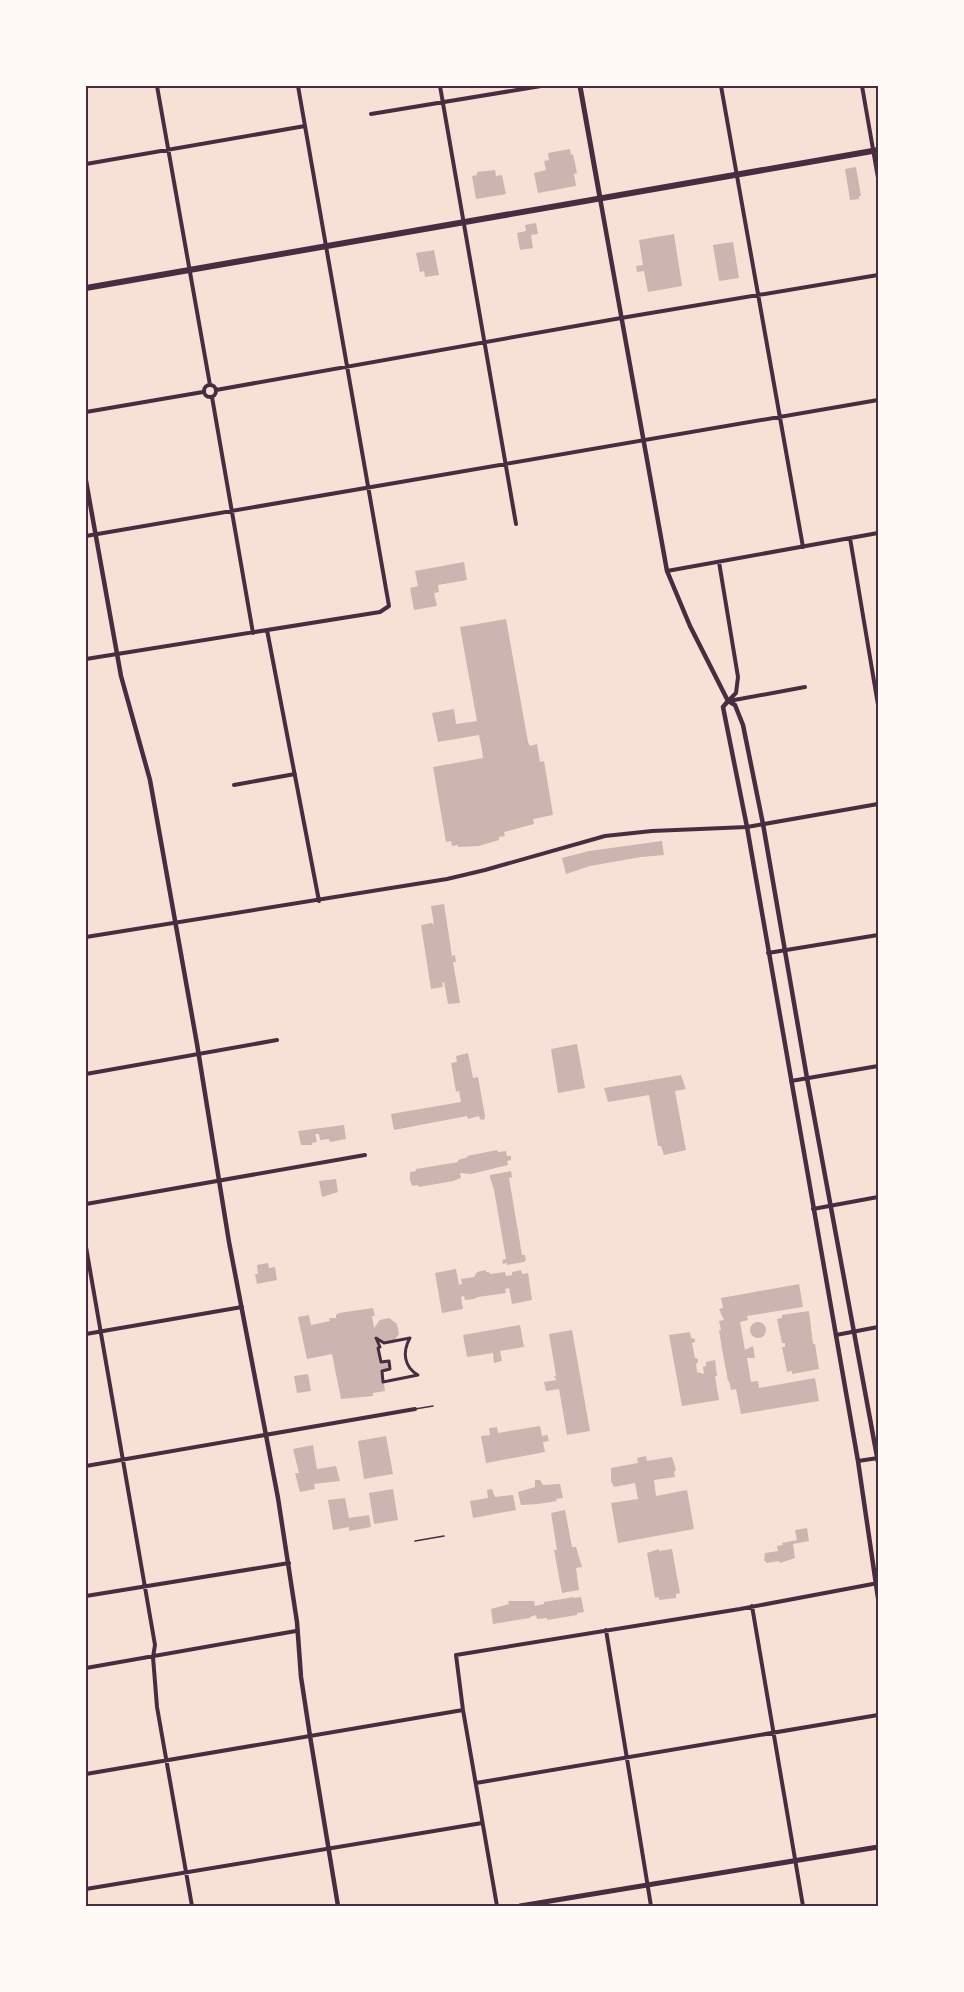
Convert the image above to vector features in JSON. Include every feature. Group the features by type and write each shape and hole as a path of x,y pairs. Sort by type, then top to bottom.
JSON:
{"main road":[{"path":"580,86 600,198"},
{"path":"86,288 876,151"},
{"path":"519,1906 879,1847"}],"street":[{"path":"157,86 210,385 216,390"},
{"path":"86,659 380,612 389,606 298,86"},
{"path":"440,86 516,524"},
{"path":"371,114 541,86"},
{"path":"721,86 803,547"},
{"path":"862,86 876,151 879,178"},
{"path":"86,164 305,126"},
{"path":"600,198 667,571 690,626 728,701 735,705 743,725 879,1462"},
{"path":"216,390 879,275"},
{"path":"203,392 204,388 210,385"},
{"path":"216,390 212,397 253,633"},
{"path":"203,392 207,397 212,397"},
{"path":"86,412 203,392"},
{"path":"86,536 879,400"},
{"path":"86,481 116,654 148,771 176,924 219,1181 289,1563 310,1736 338,1906"},
{"path":"667,571 879,533"},
{"path":"850,538 879,705"},
{"path":"719,562 738,677 736,693 723,707 747,827 836,1335 879,1598"},
{"path":"267,630 319,901"},
{"path":"873,674 879,673"},
{"path":"728,701 805,687"},
{"path":"234,785 295,774"},
{"path":"86,937 447,879 605,836 652,831 747,827 879,804"},
{"path":"768,954 879,935"},
{"path":"86,1074 277,1040"},
{"path":"790,1081 879,1066"},
{"path":"86,1204 365,1155"},
{"path":"813,1209 879,1197"},
{"path":"86,1247 155,1645 153,1657 158,1707 192,1906"},
{"path":"86,1334 242,1307"},
{"path":"836,1335 879,1327"},
{"path":"376,1338 384,1343 410,1338 405,1350 405,1359 411,1370 418,1375 383,1382 382,1371 390,1369 390,1365 389,1361 381,1362 378,1348 380,1345 376,1338"},
{"path":"86,1466 415,1409"},
{"path":"858,1461 878,1458"},
{"path":"86,1596 289,1563"},
{"path":"497,1906 463,1710 456,1655 877,1584"},
{"path":"753,1606 803,1906"},
{"path":"606,1630 625,1758 651,1906"},
{"path":"86,1668 296,1631"},
{"path":"86,1774 463,1710"},
{"path":"476,1784 879,1715"},
{"path":"86,1889 482,1823"}],"lane":[{"path":"415,1409 433,1406"},
{"path":"415,1541 444,1536"}],"building":[{"path":"570,149 577,173 574,174 576,186 538,193 534,173 546,170 544,161 549,160 548,153"},
{"path":"856,167 861,196 859,199 850,200 845,169"},
{"path":"495,170 496,176 502,175 506,194 476,199 472,176 477,175 477,172"},
{"path":"536,223 538,234 531,235 533,248 520,250 517,233 526,231 525,225"},
{"path":"674,234 682,286 648,292 644,271 637,272 636,266 643,265 639,240"},
{"path":"733,242 739,278 719,281 713,245"},
{"path":"434,250 439,275 425,277 424,271 420,272 416,253"},
{"path":"464,562 467,580 438,585 439,592 434,593 437,606 414,610 410,588 418,586 415,571"},
{"path":"506,619 528,742 530,746 537,744 540,762 544,761 553,815 533,819 534,824 504,832 505,836 499,837 499,840 479,846 452,846 451,841 446,842 433,767 483,758 482,750 479,735 438,742 432,713 454,709 456,724 477,721 460,627"},
{"path":"662,841 664,855 590,866 566,874 562,858 589,851"},
{"path":"444,904 452,956 455,955 456,962 453,962 460,1003 448,1004 444,982 443,987 431,989 421,925 432,923 434,925 431,906"},
{"path":"577,1044 585,1088 558,1093 551,1049"},
{"path":"468,1053 473,1078 478,1077 484,1120 479,1116 468,1119 467,1116 394,1130 391,1114 461,1102 459,1091 456,1092 451,1063 457,1062 456,1056"},
{"path":"681,1075 686,1089 675,1091 686,1150 664,1155 661,1146 658,1146 649,1095 608,1102 604,1088"},
{"path":"344,1125 346,1139 330,1142 329,1139 320,1140 319,1134 315,1134 317,1142 312,1145 301,1145 298,1131"},
{"path":"497,1150 498,1152 506,1151 507,1156 511,1156 511,1160 507,1161 508,1165 471,1174 460,1173 461,1178 453,1181 419,1187 418,1185 412,1186 410,1172 416,1169 458,1162 467,1156"},
{"path":"511,1171 512,1177 509,1178 522,1255 525,1255 526,1260 507,1265 507,1263 503,1264 502,1260 506,1259 490,1175"},
{"path":"336,1179 338,1192 322,1197 319,1181"},
{"path":"268,1263 269,1268 275,1267 277,1280 257,1284 255,1274 258,1274 257,1265"},
{"path":"456,1269 459,1285 462,1284 461,1279 474,1277 477,1272 486,1270 490,1274 505,1272 506,1276 521,1270 522,1274 528,1273 532,1300 512,1304 509,1288 505,1289 506,1293 474,1299 465,1300 464,1296 461,1297 463,1309 442,1313 435,1273"},
{"path":"799,1284 803,1307 747,1316 748,1320 740,1322 745,1350 753,1346 755,1358 747,1358 751,1382 758,1381 759,1388 815,1378 819,1401 741,1414 736,1389 731,1390 728,1381 722,1349 719,1330 721,1330 719,1321 724,1320 719,1309 723,1308 721,1298"},
{"path":"373,1308 374,1328 380,1320 389,1318 397,1324 399,1334 393,1342 384,1343 376,1338 379,1342 381,1362 389,1361 390,1369 382,1371 385,1391 373,1393 373,1396 341,1399 332,1354 307,1359 298,1317 309,1315 311,1325 330,1321 329,1318 336,1318 339,1313"},
{"path":"809,1311 819,1369 792,1374 792,1371 787,1372 782,1347 785,1347 785,1343 782,1343 777,1319 782,1318 782,1315"},
{"path":"755,1322 761,1322 766,1330 764,1336 755,1338 750,1333 750,1327"},
{"path":"520,1325 524,1347 500,1351 502,1361 494,1363 493,1353 467,1357 463,1335"},
{"path":"572,1330 590,1431 567,1435 559,1389 546,1391 544,1382 557,1380 554,1377 556,1375 549,1334"},
{"path":"690,1332 691,1338 695,1339 692,1343 695,1358 698,1359 697,1372 704,1374 703,1367 706,1366 706,1362 715,1360 719,1400 682,1406 669,1335"},
{"path":"308,1374 311,1391 297,1393 294,1376"},
{"path":"540,1426 542,1436 548,1435 549,1441 543,1442 545,1452 486,1463 481,1436 490,1435 489,1428 497,1427 498,1433"},
{"path":"386,1436 393,1474 364,1479 358,1441"},
{"path":"313,1445 317,1469 336,1466 340,1481 314,1484 315,1489 300,1492 295,1473 299,1473 293,1449"},
{"path":"646,1456 647,1461 672,1457 676,1470 675,1477 654,1480 656,1496 687,1490 694,1529 618,1543 611,1503 638,1499 635,1483 614,1487 611,1481 611,1468 638,1463 637,1458"},
{"path":"535,1480 540,1480 543,1485 560,1484 563,1498 556,1499 557,1501 521,1505 518,1492 535,1487"},
{"path":"393,1489 398,1520 374,1524 369,1493"},
{"path":"492,1489 495,1497 513,1495 516,1510 473,1518 470,1501 488,1498 487,1490"},
{"path":"345,1498 349,1518 369,1515 371,1527 349,1531 349,1527 333,1530 328,1500"},
{"path":"565,1510 572,1547 576,1547 582,1567 576,1568 579,1590 562,1593 554,1550 557,1550 551,1513"},
{"path":"807,1528 809,1541 793,1544 795,1558 780,1563 779,1561 767,1563 764,1560 765,1553 778,1551 777,1546 783,1545 782,1543 797,1540 795,1530"},
{"path":"659,1549 659,1551 672,1549 680,1593 676,1594 676,1598 659,1600 659,1597 655,1598 647,1553"},
{"path":"581,1597 584,1612 547,1620 547,1618 537,1619 536,1615 493,1624 491,1609 509,1604 508,1601 534,1601 535,1606 544,1604 544,1602"}]}
